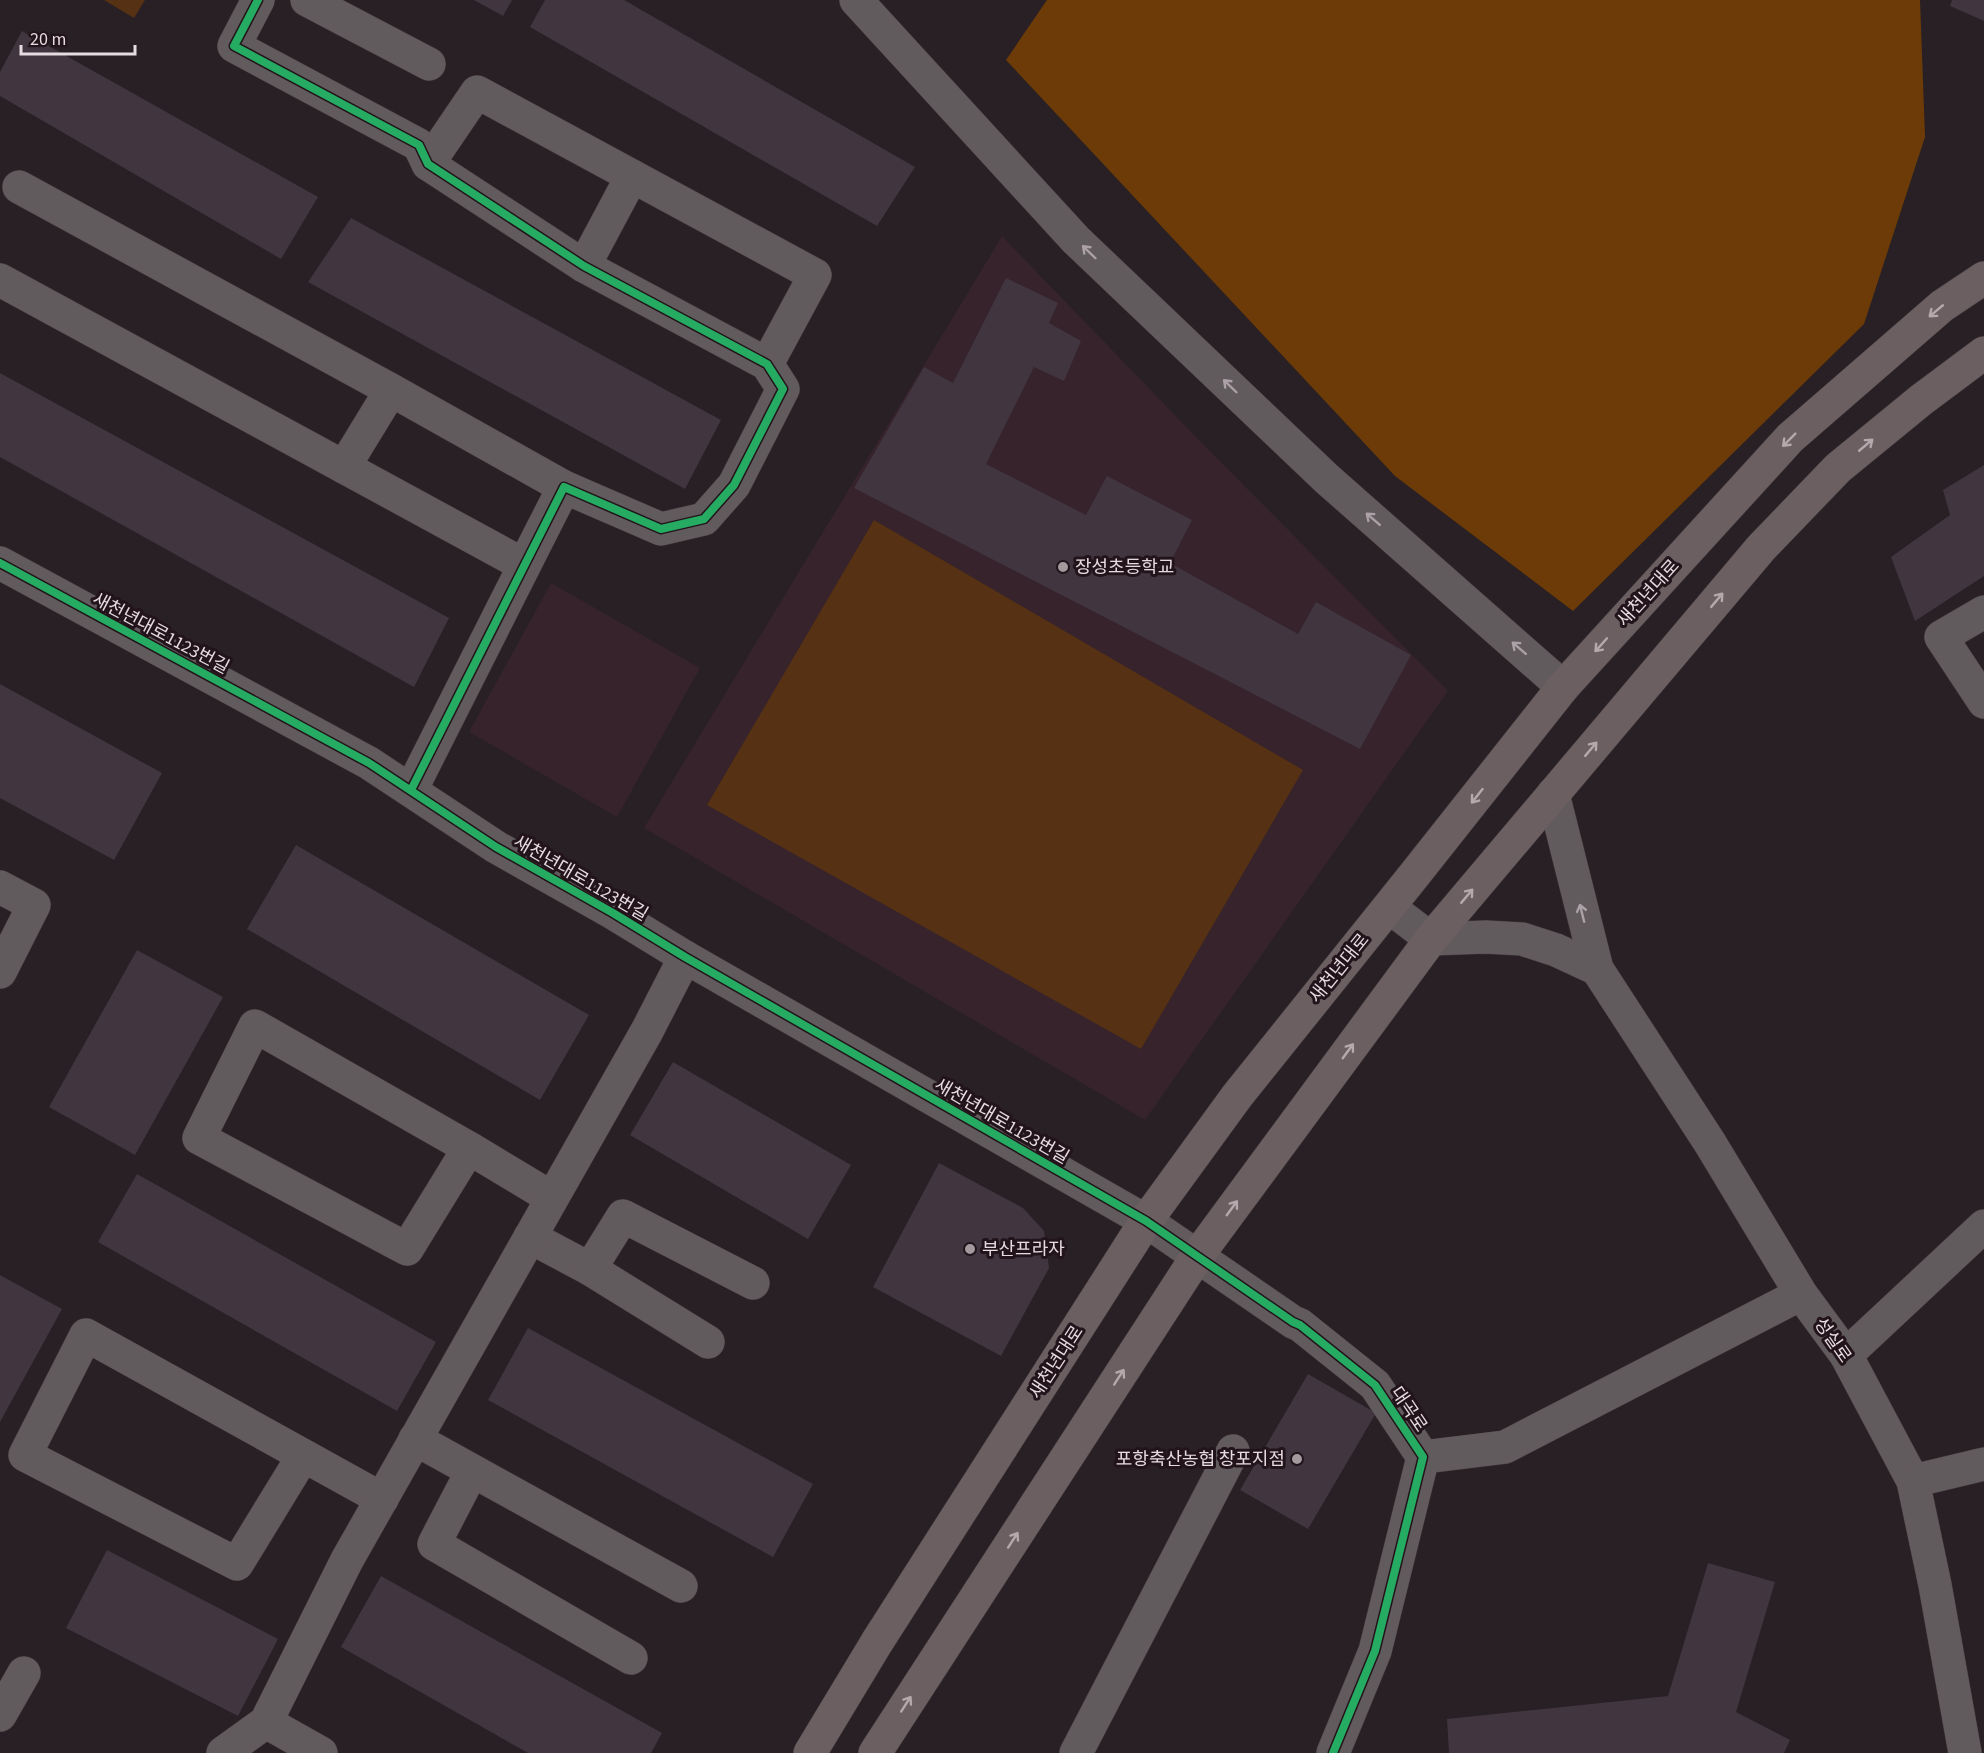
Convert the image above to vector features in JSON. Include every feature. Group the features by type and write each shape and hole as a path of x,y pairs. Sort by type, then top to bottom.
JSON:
{"main road":[{"name":"새천년대로","path":"810,1753 877,1642 1146,1221 1237,1096 1563,687 1790,438 1942,306 1984,278"},
{"path":"875,1753 1198,1255 1431,939 1761,548 1838,468 1921,400 1984,353"}],"street":[{"path":"19,188 391,390 564,487 661,529 704,519 734,486 783,389 767,364 584,266 428,164 419,145 234,46 258,0"},
{"path":"307,0 429,64"},
{"path":"856,0 1076,240 1327,479 1563,687"},
{"path":"428,164 477,92 815,274 767,364"},
{"path":"584,266 632,176"},
{"path":"0,280 524,565"},
{"path":"344,467 391,390"},
{"path":"411,790 564,487"},
{"name":"새천년대로1123번길","path":"0,563 369,763 496,847 1146,1221"},
{"path":"1984,612 1941,637 1984,702"},
{"path":"1553,794 1597,969"},
{"path":"0,887 34,905 0,972"},
{"path":"1389,907 1431,939 1486,937 1522,939 1556,950 1597,969"},
{"path":"224,1753 266,1722 347,1560 647,1031 685,957"},
{"name":"성실로","path":"1597,969 1710,1143 1801,1294 1846,1355 1913,1481 1935,1585 1965,1753"},
{"path":"469,1148 407,1250 199,1138 255,1026 469,1148 552,1198"},
{"path":"590,1269 623,1216 753,1283"},
{"name":"대곡로","path":"1146,1221 1300,1325 1375,1385 1423,1457 1375,1651 1333,1753"},
{"path":"1846,1355 1984,1226"},
{"path":"530,1236 590,1269 708,1342"},
{"path":"1423,1457 1505,1447 1801,1294"},
{"path":"303,1456 237,1564 25,1455 86,1335 382,1499"},
{"path":"416,1439 681,1586"},
{"path":"1076,1753 1233,1451"},
{"path":"1913,1481 1984,1464"},
{"path":"472,1471 434,1544 631,1658"},
{"path":"0,1715 24,1673"},
{"path":"266,1722 316,1752"}],"shaded area":[{"path":"104,0 145,0 134,18"},
{"path":"1047,0 1920,0 1925,137 1864,324 1573,611 1395,476 1006,60"},
{"name":"장성초등학교","path":"1002,236 1201,442 1448,691 1145,1120 644,828"},
{"path":"874,520 1303,770 1141,1049 707,805"},
{"path":"551,583 700,668 617,817 469,732"}],"building":[{"path":"474,0 512,0 503,16"},
{"path":"545,0 624,0 915,167 877,226 530,27"},
{"path":"1952,0 1984,0 1984,21 1950,6"},
{"path":"22,31 318,197 281,259 0,96 0,72"},
{"path":"351,218 721,420 685,489 308,282"},
{"path":"1006,278 1058,303 1049,323 1081,341 1064,381 1034,367 986,464 1086,515 1107,476 1192,520 1170,563 1298,634 1316,602 1411,655 1360,749 854,488 924,367 953,383"},
{"path":"0,373 449,618 414,687 0,457"},
{"path":"1984,465 1984,576 1915,621 1891,557 1950,515 1943,490"},
{"path":"0,684 162,773 114,860 0,798"},
{"path":"296,845 589,1015 540,1100 247,929"},
{"path":"137,950 223,997 135,1155 49,1107"},
{"path":"673,1062 851,1165 808,1239 630,1135"},
{"name":"부산프라자","path":"939,1163 1023,1208 1044,1231 1049,1268 1001,1356 873,1287"},
{"path":"137,1174 436,1342 397,1411 98,1242"},
{"path":"0,1275 62,1309 0,1422"},
{"path":"528,1328 813,1484 773,1557 488,1400"},
{"path":"1308,1374 1376,1413 1308,1529 1240,1490"},
{"path":"107,1550 278,1639 238,1716 66,1628"},
{"path":"1708,1563 1775,1582 1736,1712 1790,1740 1784,1753 1449,1753 1447,1719 1668,1696"},
{"path":"381,1576 662,1733 651,1753 528,1753 341,1647"}],"cycle path":[{"path":"258,0 234,46 419,145 428,164 584,266 767,364 783,389 734,485 704,519 661,529 564,487 411,790"},
{"path":"0,563 369,763 496,847 1146,1221 1300,1325 1375,1385 1423,1457 1375,1651 1333,1753"}],"place":[{"name":"장성초등학교","path":"1063,567"},
{"name":"부산프라자","path":"970,1249"},
{"name":"포항축산농협 창포지점","path":"1297,1459"}]}
